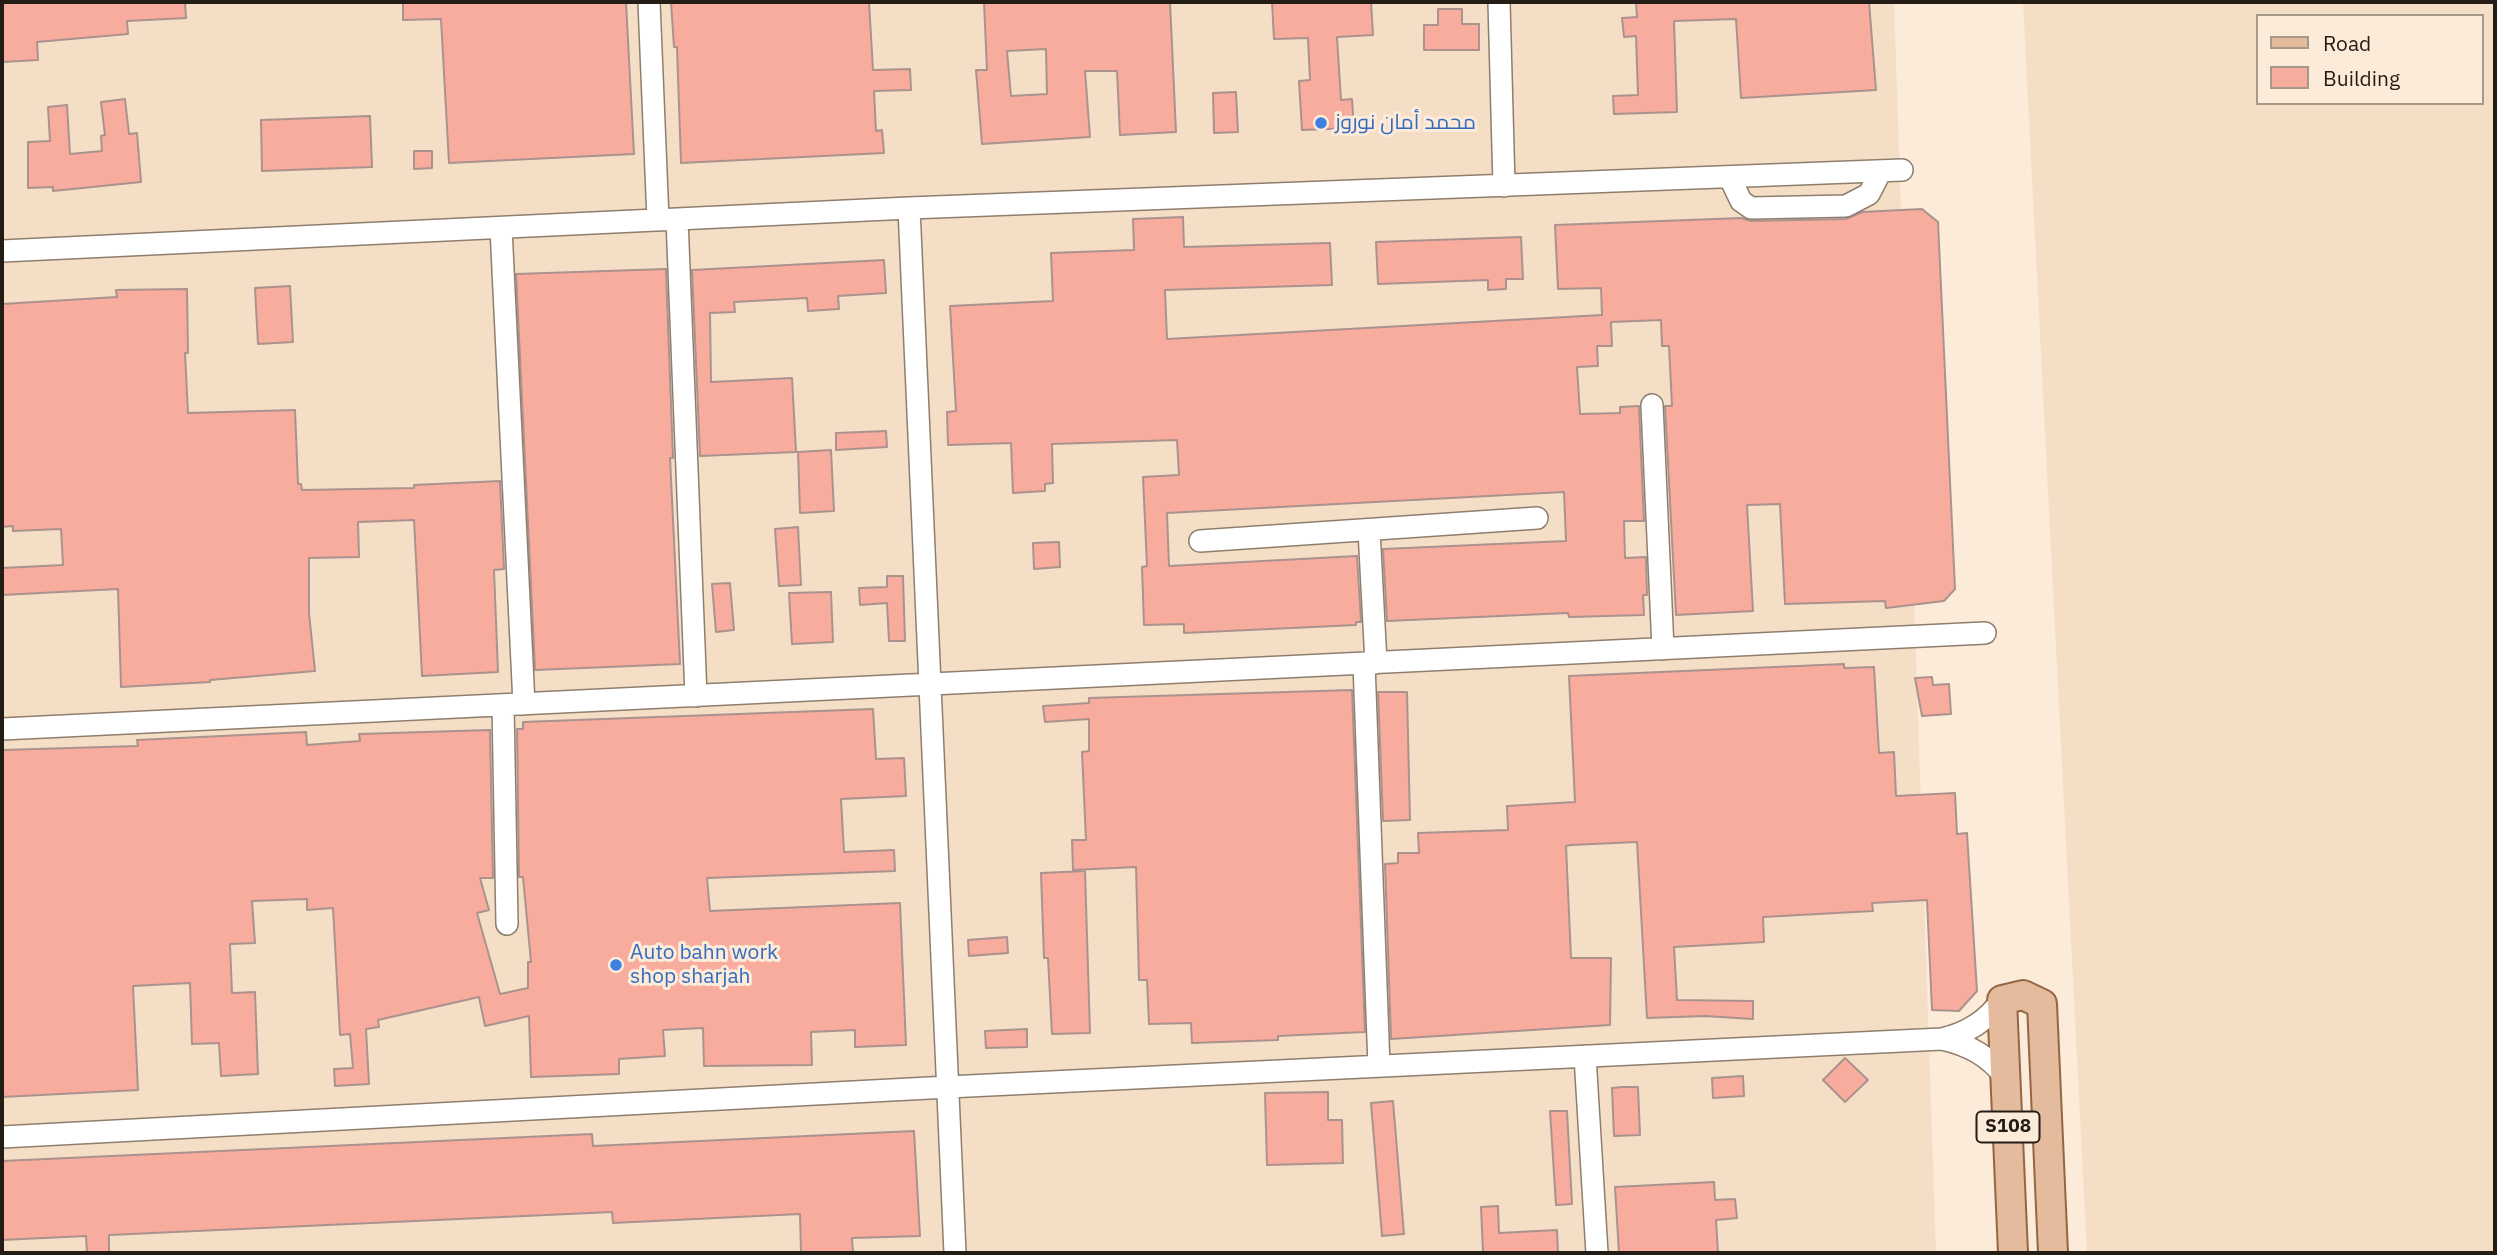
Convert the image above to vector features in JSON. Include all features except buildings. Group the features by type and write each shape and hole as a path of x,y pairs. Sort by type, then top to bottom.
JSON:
{"main road":[{"name":"S108","path":"2013,1253 2002,1000 2023,995 2042,1004 2053,1253"}],"street":[{"path":"649,2 668,220 696,696"},
{"path":"1499,2 1504,186"},
{"path":"2,251 909,208 1892,171 1859,202 1846,206 1791,209 1751,208 1741,201 1730,178"},
{"path":"909,208 955,1253"},
{"path":"501,228 513,704 507,924"},
{"path":"1652,405 1663,649"},
{"path":"1199,541 1537,518"},
{"path":"1369,530 1379,1066"},
{"path":"2,729 1984,634"},
{"path":"2,1137 948,1087 1942,1039 1956,1036 1982,1022 2002,1000"},
{"path":"1942,1039 1978,1052 2006,1078"},
{"path":"1584,1056 1597,1253"}],"shaded area":[{"path":"2,2 1894,2 1936,1253 2,1253"},
{"path":"2023,2 2495,2 2495,1253 2087,1253"}],"place":[{"name":"محمد أمان نوروز","path":"1321,123"},
{"name":"Auto bahn work shop sharjah","path":"616,965"}]}
